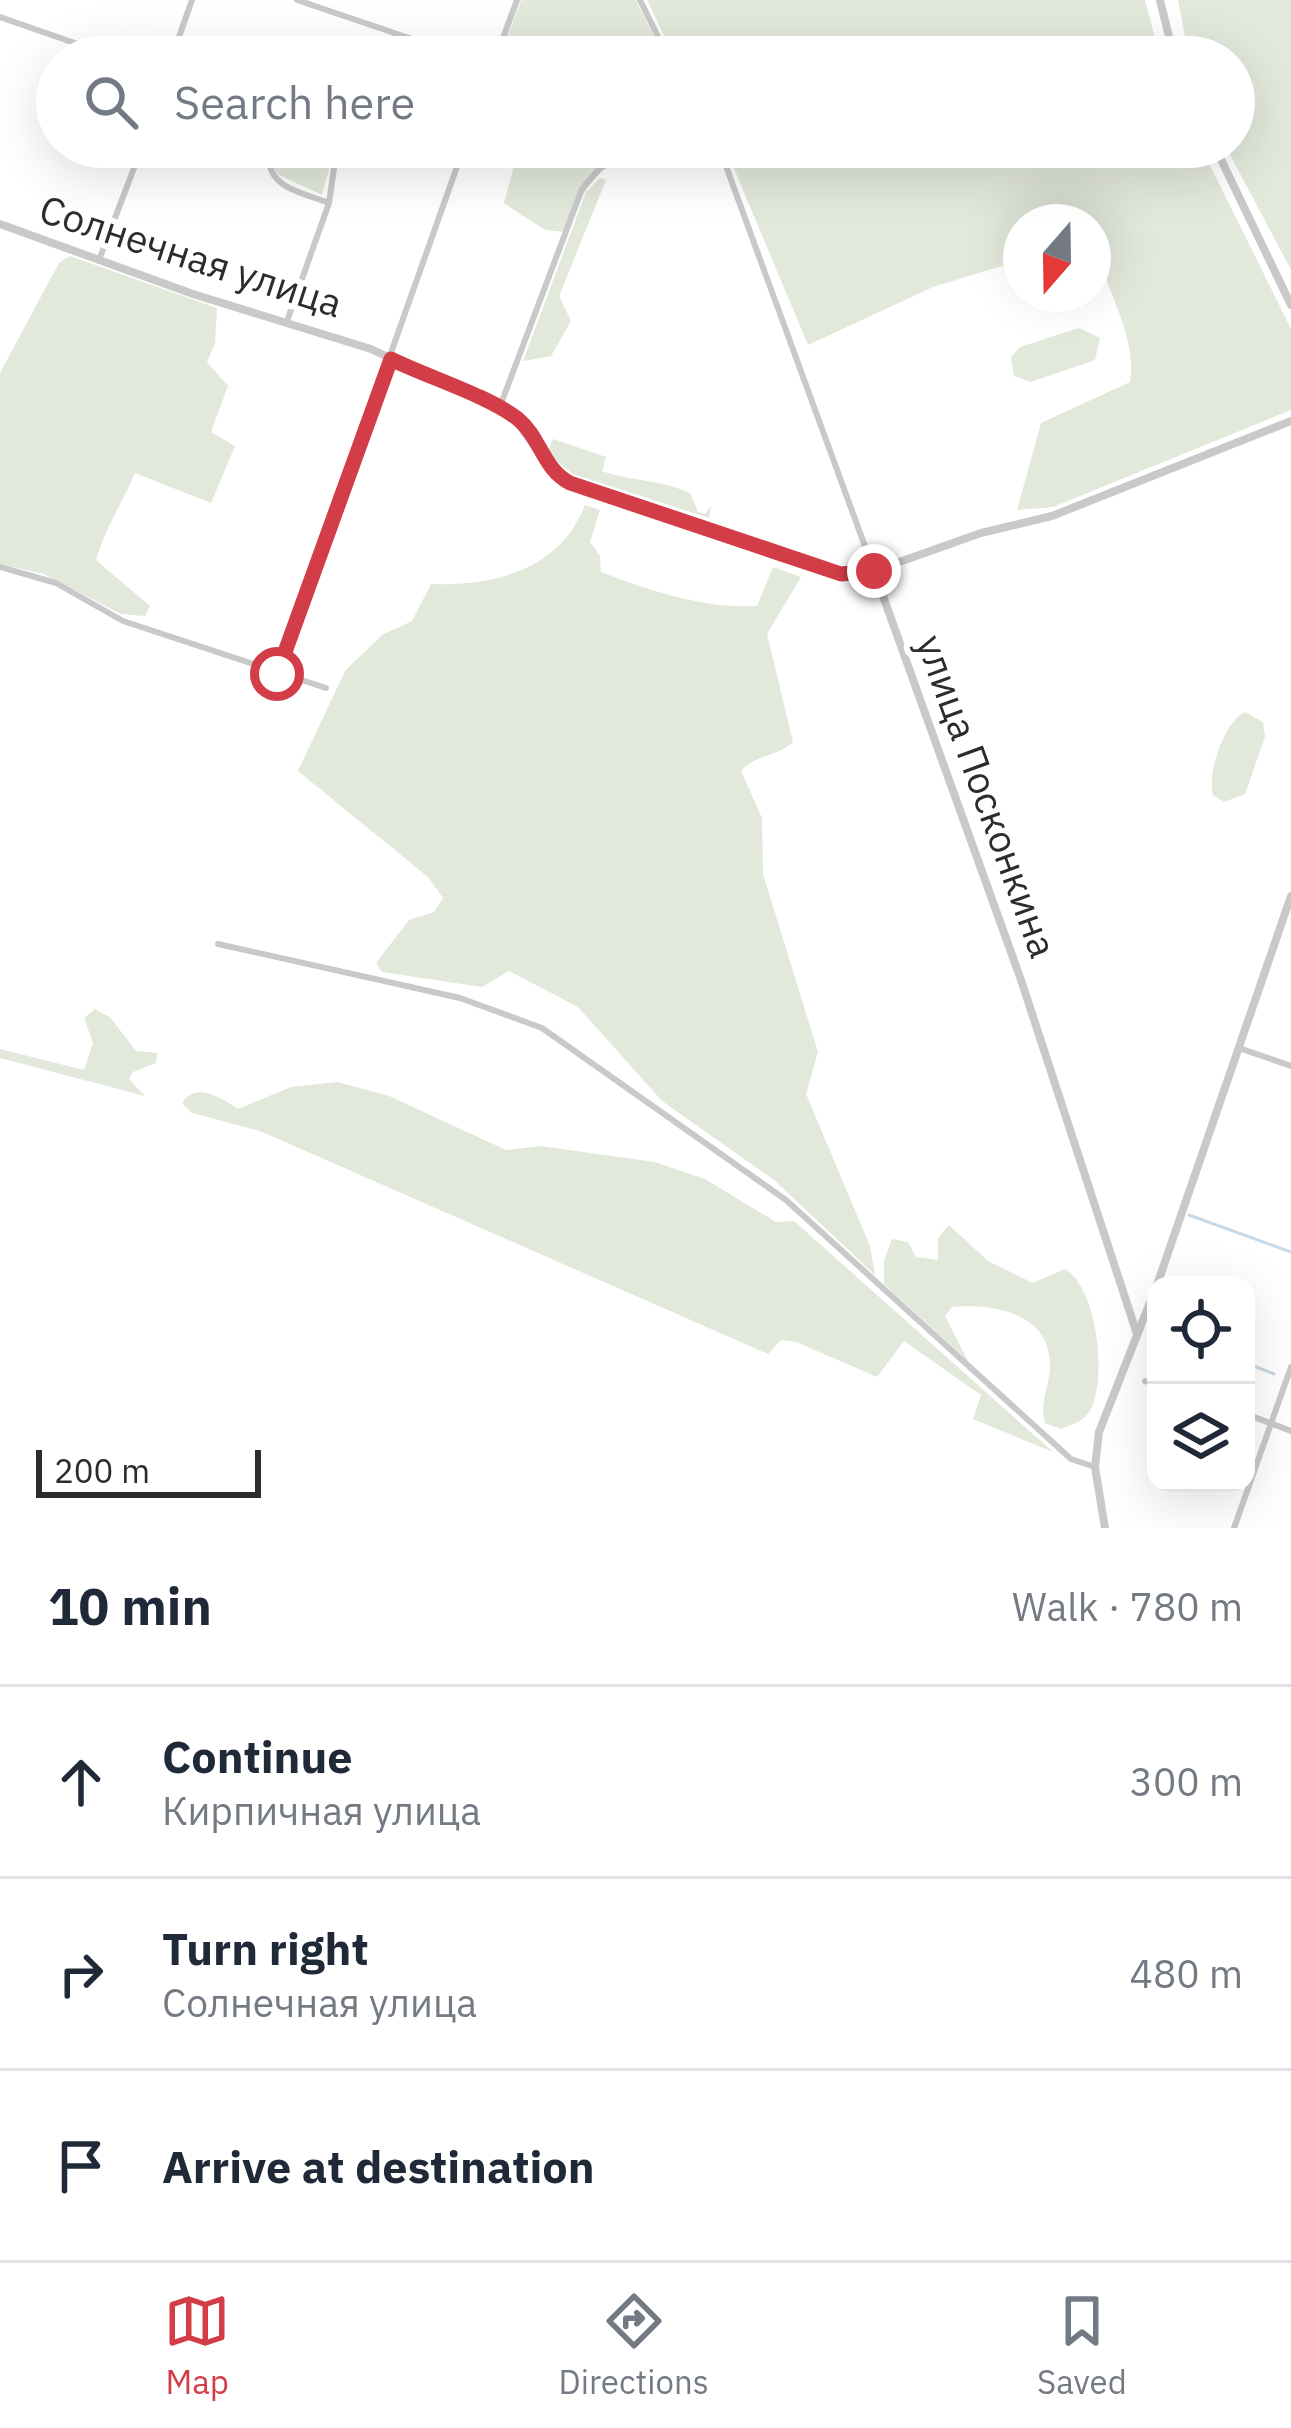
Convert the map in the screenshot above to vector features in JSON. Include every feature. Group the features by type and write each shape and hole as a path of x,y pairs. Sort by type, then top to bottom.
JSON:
{"street":[{"path":"179,36 192,0"},
{"path":"297,0 403,36"},
{"path":"504,36 517,0"},
{"path":"640,0 658,36"},
{"path":"1160,0 1169,36"},
{"path":"0,17 55,36"},
{"path":"100,260 134,168"},
{"path":"267,168 275,182 329,203"},
{"path":"287,321 329,203 335,168"},
{"path":"277,674 457,168"},
{"path":"500,409 582,189 600,168"},
{"name":"улица Посконкина","path":"727,168 1021,980 1137,1334"},
{"path":"1225,168 1291,305"},
{"name":"Солнечная улица","path":"0,224 391,359 521,421 548,466 570,483 841,574 874,571"},
{"path":"874,571 991,530 1052,516 1291,421"},
{"path":"0,567 56,583 123,620 326,688"},
{"path":"1159,1276 1291,896"},
{"path":"218,944 460,998 542,1028 786,1200 1071,1459 1095,1466"},
{"path":"1239,1048 1291,1066"},
{"path":"1105,1528 1095,1466 1099,1432 1147,1309"},
{"path":"1234,1528 1291,1367"},
{"path":"1255,1417 1291,1431"}],"shaded area":[{"path":"521,0 636,0 654,36 508,36"},
{"path":"647,0 1145,0 1154,36 664,36"},
{"path":"1178,0 1291,0 1291,270 1237,168 1255,168 1255,36 1185,36"},
{"path":"274,168 329,168 322,195"},
{"path":"513,168 607,168 578,203 565,232 545,230 504,203"},
{"path":"734,168 1211,168 1291,329 1291,410 1053,507 1017,510 1041,423 1130,382 1128,342 1111,292 1111,204 1003,204 1003,266 933,287 808,345"},
{"path":"600,178 606,180 559,296 571,321 551,356 523,361 586,192"},
{"path":"70,256 217,308 215,343 207,362 228,386 211,432 235,446 211,503 135,473 96,560 150,606 145,616 121,614 44,574 0,564 0,373 59,263"},
{"path":"1079,328 1100,338 1095,360 1031,382 1014,376 1011,357 1020,347"},
{"path":"553,439 606,457 602,471 690,493 698,512 705,514 711,506 709,518 573,474 547,454"},
{"path":"585,505 600,510 590,542 600,556 601,572 639,586 698,602 757,606 773,567 801,577 767,634 793,742 741,771 762,818 763,874 818,1052 806,1094 870,1246 875,1275 774,1180 662,1101 578,1007 509,971 482,987 382,972 376,963 409,920 434,912 443,898 428,877 298,771 345,671 382,635 412,621 431,584 502,577 543,559 574,527"},
{"path":"1245,712 1263,722 1265,737 1245,794 1224,802 1213,795 1215,762 1230,726"},
{"path":"95,1009 110,1017 136,1051 157,1053 156,1063 133,1072 129,1079 145,1096 0,1058 0,1049 84,1070 93,1043 84,1018"},
{"path":"337,1082 389,1096 506,1150 540,1146 655,1162 705,1179 776,1222 794,1221 1053,1452 973,1419 981,1395 904,1341 877,1377 796,1342 781,1340 768,1354 260,1131 192,1113 182,1103 202,1092 238,1109 291,1087"},
{"path":"949,1225 988,1261 1033,1283 1065,1269 1076,1279 1092,1313 1098,1355 1096,1394 1082,1419 1061,1429 1045,1423 1048,1349 1031,1323 1002,1310 952,1307 945,1316 968,1361 884,1284 884,1261 892,1239 908,1242 916,1257 938,1260 938,1238"}],"waterway":[{"path":"1189,1215 1291,1252"},
{"path":"1255,1367 1274,1374"}],"route":[{"path":"277,674 391,359 521,421 551,470 570,483 841,574 874,571"}]}
